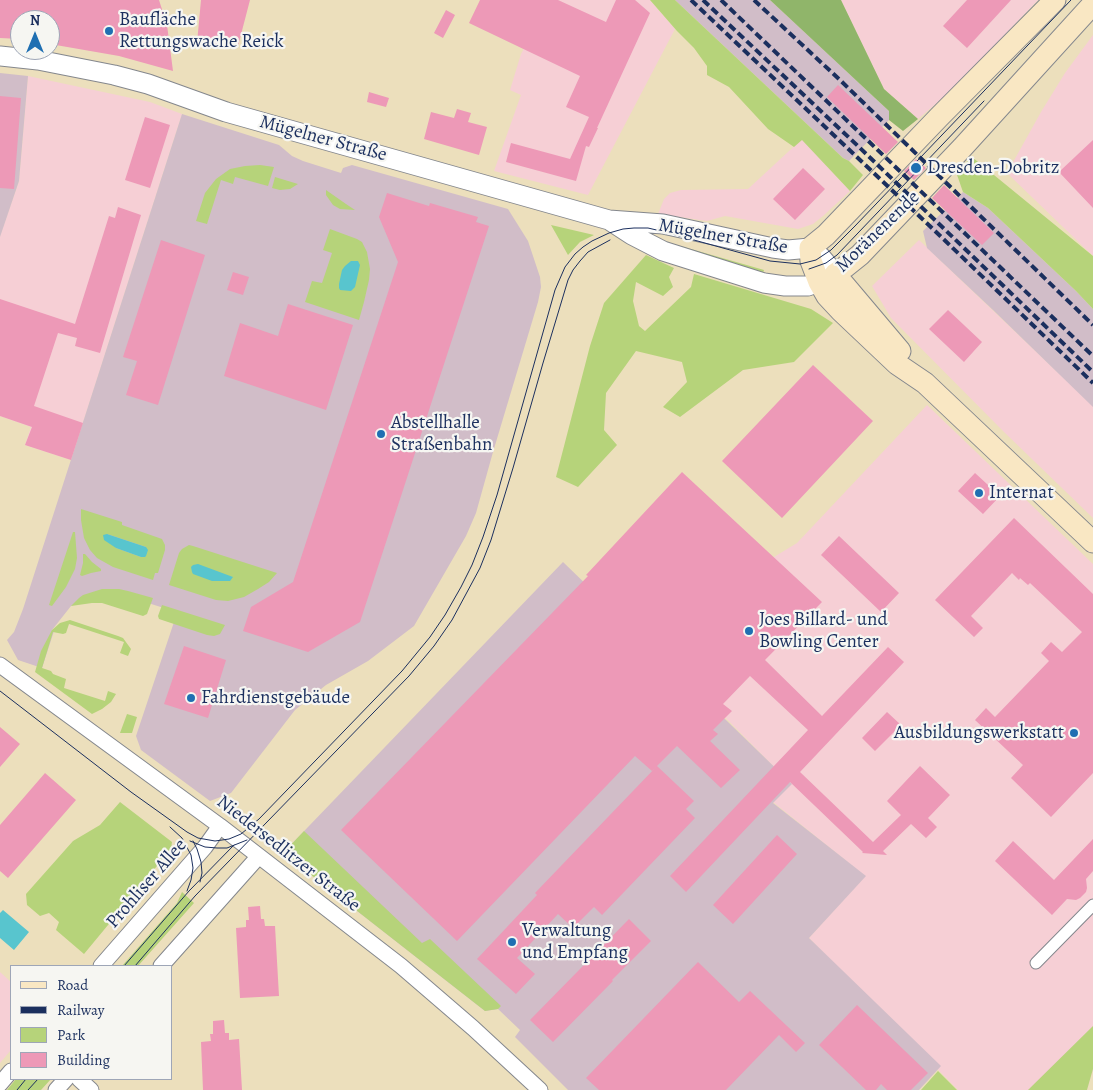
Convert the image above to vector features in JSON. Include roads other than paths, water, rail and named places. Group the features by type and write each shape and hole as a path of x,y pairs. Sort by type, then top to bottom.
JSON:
{"main road":[{"name":"Moränenende","path":"1055,0 826,235 810,248 811,262 827,278 845,268 860,255 955,155 1093,4"},
{"path":"827,278 827,296 841,311 897,364 925,383 1093,542"}],"street":[{"name":"Mügelner Straße","path":"0,56 38,60 114,75 148,84 226,112 609,220 663,224 773,248 794,250 810,248"},
{"name":"Mügelner Straße","path":"609,220 632,235 663,251 764,283 785,286 808,286 827,278"},
{"name":"Niedersedlitzer Straße","path":"0,665 220,826 401,966 473,1028 540,1090"},
{"name":"Prohliser Allee","path":"102,965 205,847 220,826"},
{"path":"162,965 259,856"},
{"path":"1036,963 1093,905"},
{"path":"0,1084 10,1072"},
{"path":"56,1090 65,1080"},
{"path":"80,1080 92,1090"}],"water":[{"path":"351,261 358,261 360,265 355,287 351,291 340,290 339,284 342,270"},
{"path":"107,534 146,547 148,550 146,556 141,557 116,548 104,540 103,535"},
{"path":"198,564 233,577 230,581 212,581 193,574 191,567"},
{"path":"3,910 29,932 14,950 0,938 0,913"}],"tram line":[{"path":"0,691 131,792 187,832 198,838 215,841 229,839 241,834 259,819 402,671 430,637 445,615 472,565 483,537 497,495 555,290 565,267 575,254 592,241 609,233 623,229 648,228 770,261 800,264 816,260 831,250 855,226 1071,0"},
{"path":"809,269 826,263 837,255 984,101"},
{"path":"136,965 195,896 409,676 434,646 452,620 480,568 491,540 568,280 573,270 588,252 610,240"},
{"path":"170,827 182,838 191,855 193,868 187,891"},
{"path":"190,841 205,847 227,848 247,840"},
{"path":"193,841 201,862 202,873 200,882"},
{"path":"125,965 189,891 234,845"},
{"path":"17,1090 25,1080"},
{"path":"28,1090 37,1080"}],"railway":[{"path":"691,0 1093,383"},
{"path":"703,0 1093,372"},
{"path":"721,0 1093,356"},
{"path":"754,0 840,80 1093,325"}],"place":[{"name":"Baufläche Rettungswache Reick","path":"109,31"},
{"name":"Dresden-Dobritz","path":"916,168"},
{"name":"Abstellhalle Straßenbahn","path":"381,434"},
{"name":"Internat","path":"979,493"},
{"name":"Joes Billard- und Bowling Center","path":"749,631"},
{"name":"Fahrdienstgebäude","path":"191,698"},
{"name":"Ausbildungswerkstatt","path":"1074,733"},
{"name":"Verwaltung und Empfang","path":"512,942"}]}
